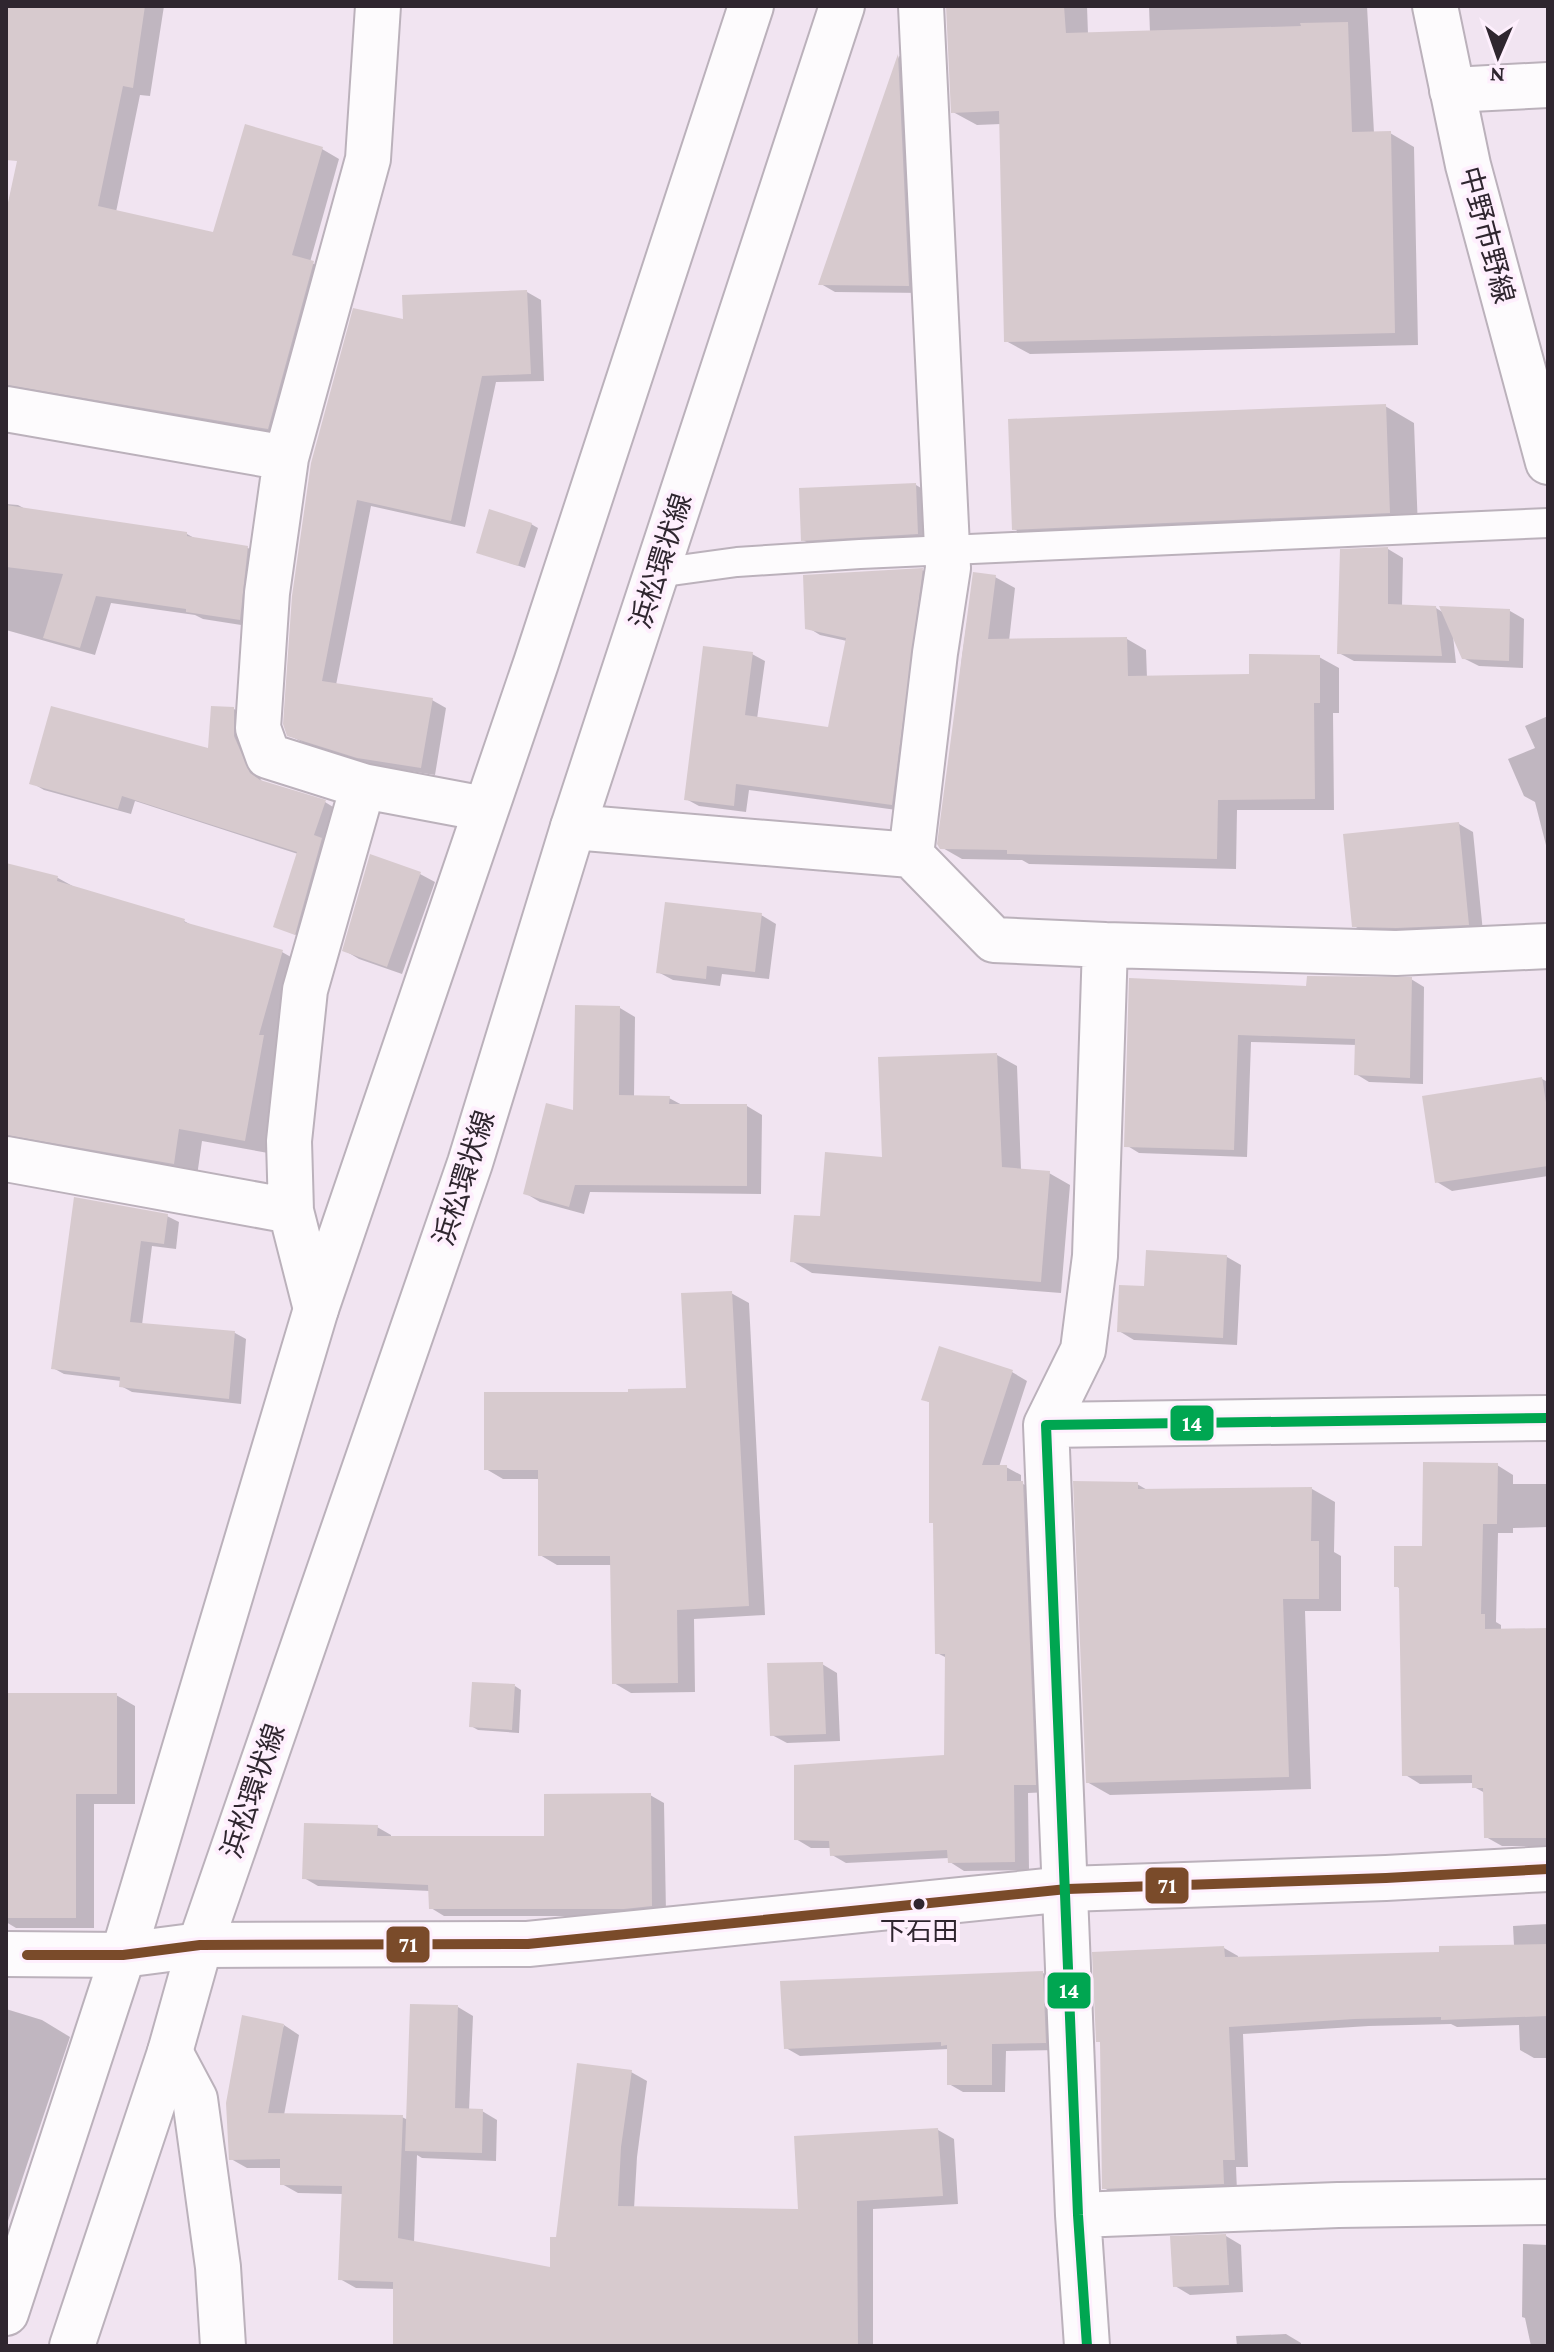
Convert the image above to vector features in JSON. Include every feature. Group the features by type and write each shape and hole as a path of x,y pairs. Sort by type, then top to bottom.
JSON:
{"street":[{"path":"378,6 368,159 286,458 267,593 258,728 268,756 363,786 485,809"},
{"path":"6,2313 123,1955 316,1309 541,648 751,6"},
{"name":"浜松環状線","path":"72,2346 170,2052 200,1945 470,1163 573,827 842,6"},
{"path":"911,855 948,568 921,6"},
{"name":"中野市野線","path":"1435,6 1468,165 1548,462"},
{"path":"1452,90 1548,85"},
{"path":"6,409 286,458"},
{"path":"316,1309 291,1211 289,1141 305,990 363,786"},
{"path":"573,827 911,855 994,940 1396,953 1548,946"},
{"path":"1087,2346 1078,2215 1046,1425 1083,1350 1095,1256 1105,945"},
{"path":"6,1159 291,1211"},
{"path":"1046,1425 1548,1418"},
{"path":"6,1954 123,1955 200,1945 528,1944 1067,1889 1548,1869"},
{"path":"170,2052 195,2099 218,2267 223,2346"},
{"path":"1078,2215 1338,2205 1548,2202"}],"lane":[{"path":"657,573 737,562 1548,523"}],"building":[{"path":"6,6 145,6 133,88 123,86 98,206 213,232 245,124 323,147 292,255 314,261 268,429 6,385 6,212 17,161 6,160"},
{"path":"946,6 1064,6 1066,33 1348,22 1352,132 1391,131 1395,333 1004,342 999,111 951,113"},
{"path":"898,54 909,286 818,285"},
{"path":"527,290 531,374 482,376 451,521 357,500 322,681 433,698 421,768 357,758 287,736 283,724 292,596 311,463 353,308 403,319 402,295"},
{"path":"1386,404 1390,513 1012,530 1008,419"},
{"path":"916,483 918,534 801,541 799,488"},
{"path":"6,505 187,532 187,536 248,546 240,620 96,596 80,648 43,638 63,574 6,567"},
{"path":"489,509 532,523 518,566 476,553"},
{"path":"1388,547 1388,604 1436,606 1442,656 1337,654 1340,549"},
{"path":"923,568 892,805 736,784 734,806 684,800 703,646 753,652 745,715 828,727 846,638 805,629 803,575"},
{"path":"973,572 996,575 988,639 1127,637 1128,676 1249,674 1249,654 1320,655 1320,703 1314,703 1315,799 1218,800 1217,859 1007,854 1007,850 940,849 937,844"},
{"path":"1439,606 1510,609 1509,661 1462,659"},
{"path":"51,706 208,748 211,706 234,707 234,736 250,773 260,780 326,800 314,835 322,838 295,935 273,927 297,852 122,796 118,809 29,784"},
{"path":"1459,822 1469,925 1352,927 1343,834"},
{"path":"370,854 421,872 387,967 342,951"},
{"path":"6,863 58,876 57,881 283,950 259,1035 264,1035 245,1141 179,1129 174,1164 6,1135"},
{"path":"665,902 762,913 755,972 707,966 706,979 656,973"},
{"path":"1307,976 1412,977 1410,1078 1354,1075 1355,1039 1238,1035 1234,1150 1124,1147 1129,978 1306,986"},
{"path":"575,1005 620,1006 619,1095 670,1096 669,1104 747,1104 747,1186 575,1185 569,1207 523,1194 546,1103 573,1110"},
{"path":"997,1053 1002,1167 1050,1171 1041,1282 790,1262 794,1215 820,1216 825,1152 882,1157 878,1057"},
{"path":"1542,1077 1548,1115 1548,1166 1435,1183 1422,1096"},
{"path":"74,1197 168,1214 164,1244 141,1241 130,1322 235,1331 229,1399 119,1387 120,1377 51,1369"},
{"path":"1146,1250 1227,1255 1223,1338 1117,1332 1119,1285 1144,1286"},
{"path":"732,1291 749,1606 677,1610 678,1683 612,1684 610,1556 538,1556 538,1470 484,1470 484,1392 628,1392 628,1389 686,1388 681,1293"},
{"path":"939,1346 1013,1370 982,1465 1007,1465 1007,1481 1023,1481 1036,1785 1014,1785 1015,1862 948,1863 947,1850 830,1856 829,1841 794,1840 794,1765 944,1755 945,1654 935,1654 933,1523 929,1523 929,1402 921,1400"},
{"path":"1423,1462 1498,1463 1497,1524 1483,1524 1481,1614 1485,1614 1485,1629 1548,1628 1547,1838 1484,1838 1483,1788 1472,1788 1472,1775 1402,1776 1399,1587 1394,1587 1394,1546 1422,1546"},
{"path":"1073,1481 1138,1482 1138,1489 1312,1487 1311,1541 1319,1541 1319,1599 1283,1599 1289,1777 1086,1783"},
{"path":"823,1662 826,1734 770,1736 767,1663"},
{"path":"472,1682 515,1684 512,1730 469,1727"},
{"path":"6,1693 117,1693 117,1794 76,1794 76,1918 6,1918"},
{"path":"651,1793 652,1906 624,1909 429,1909 428,1885 302,1879 304,1823 378,1825 377,1836 544,1836 544,1794"},
{"path":"1548,1944 1548,2016 1354,2019 1229,2027 1235,2160 1223,2160 1224,2184 1102,2189 1100,2042 1096,2042 1092,1952 1224,1946 1225,1957 1439,1952 1439,1946"},
{"path":"1043,1971 1046,2043 992,2044 992,2085 947,2085 947,2045 941,2046 941,2042 784,2049 780,1981"},
{"path":"410,2004 458,2005 455,2108 483,2109 482,2153 405,2151"},
{"path":"242,2015 284,2024 268,2113 403,2115 398,2238 550,2267 550,2237 556,2237 577,2063 632,2070 621,2147 618,2206 798,2209 794,2136 938,2128 943,2196 857,2201 858,2346 393,2346 393,2282 338,2280 342,2186 280,2185 280,2159 229,2160 226,2103"},
{"path":"1226,2234 1229,2285 1173,2287 1170,2236"}],"transit line":[{"name":"14","path":"1087,2346 1078,2215 1046,1425 1548,1418"},
{"name":"71","path":"27,1955 123,1955 200,1945 528,1944 1067,1889 1548,1869"}],"place":[{"name":"下石田","path":"919,1904"}]}
